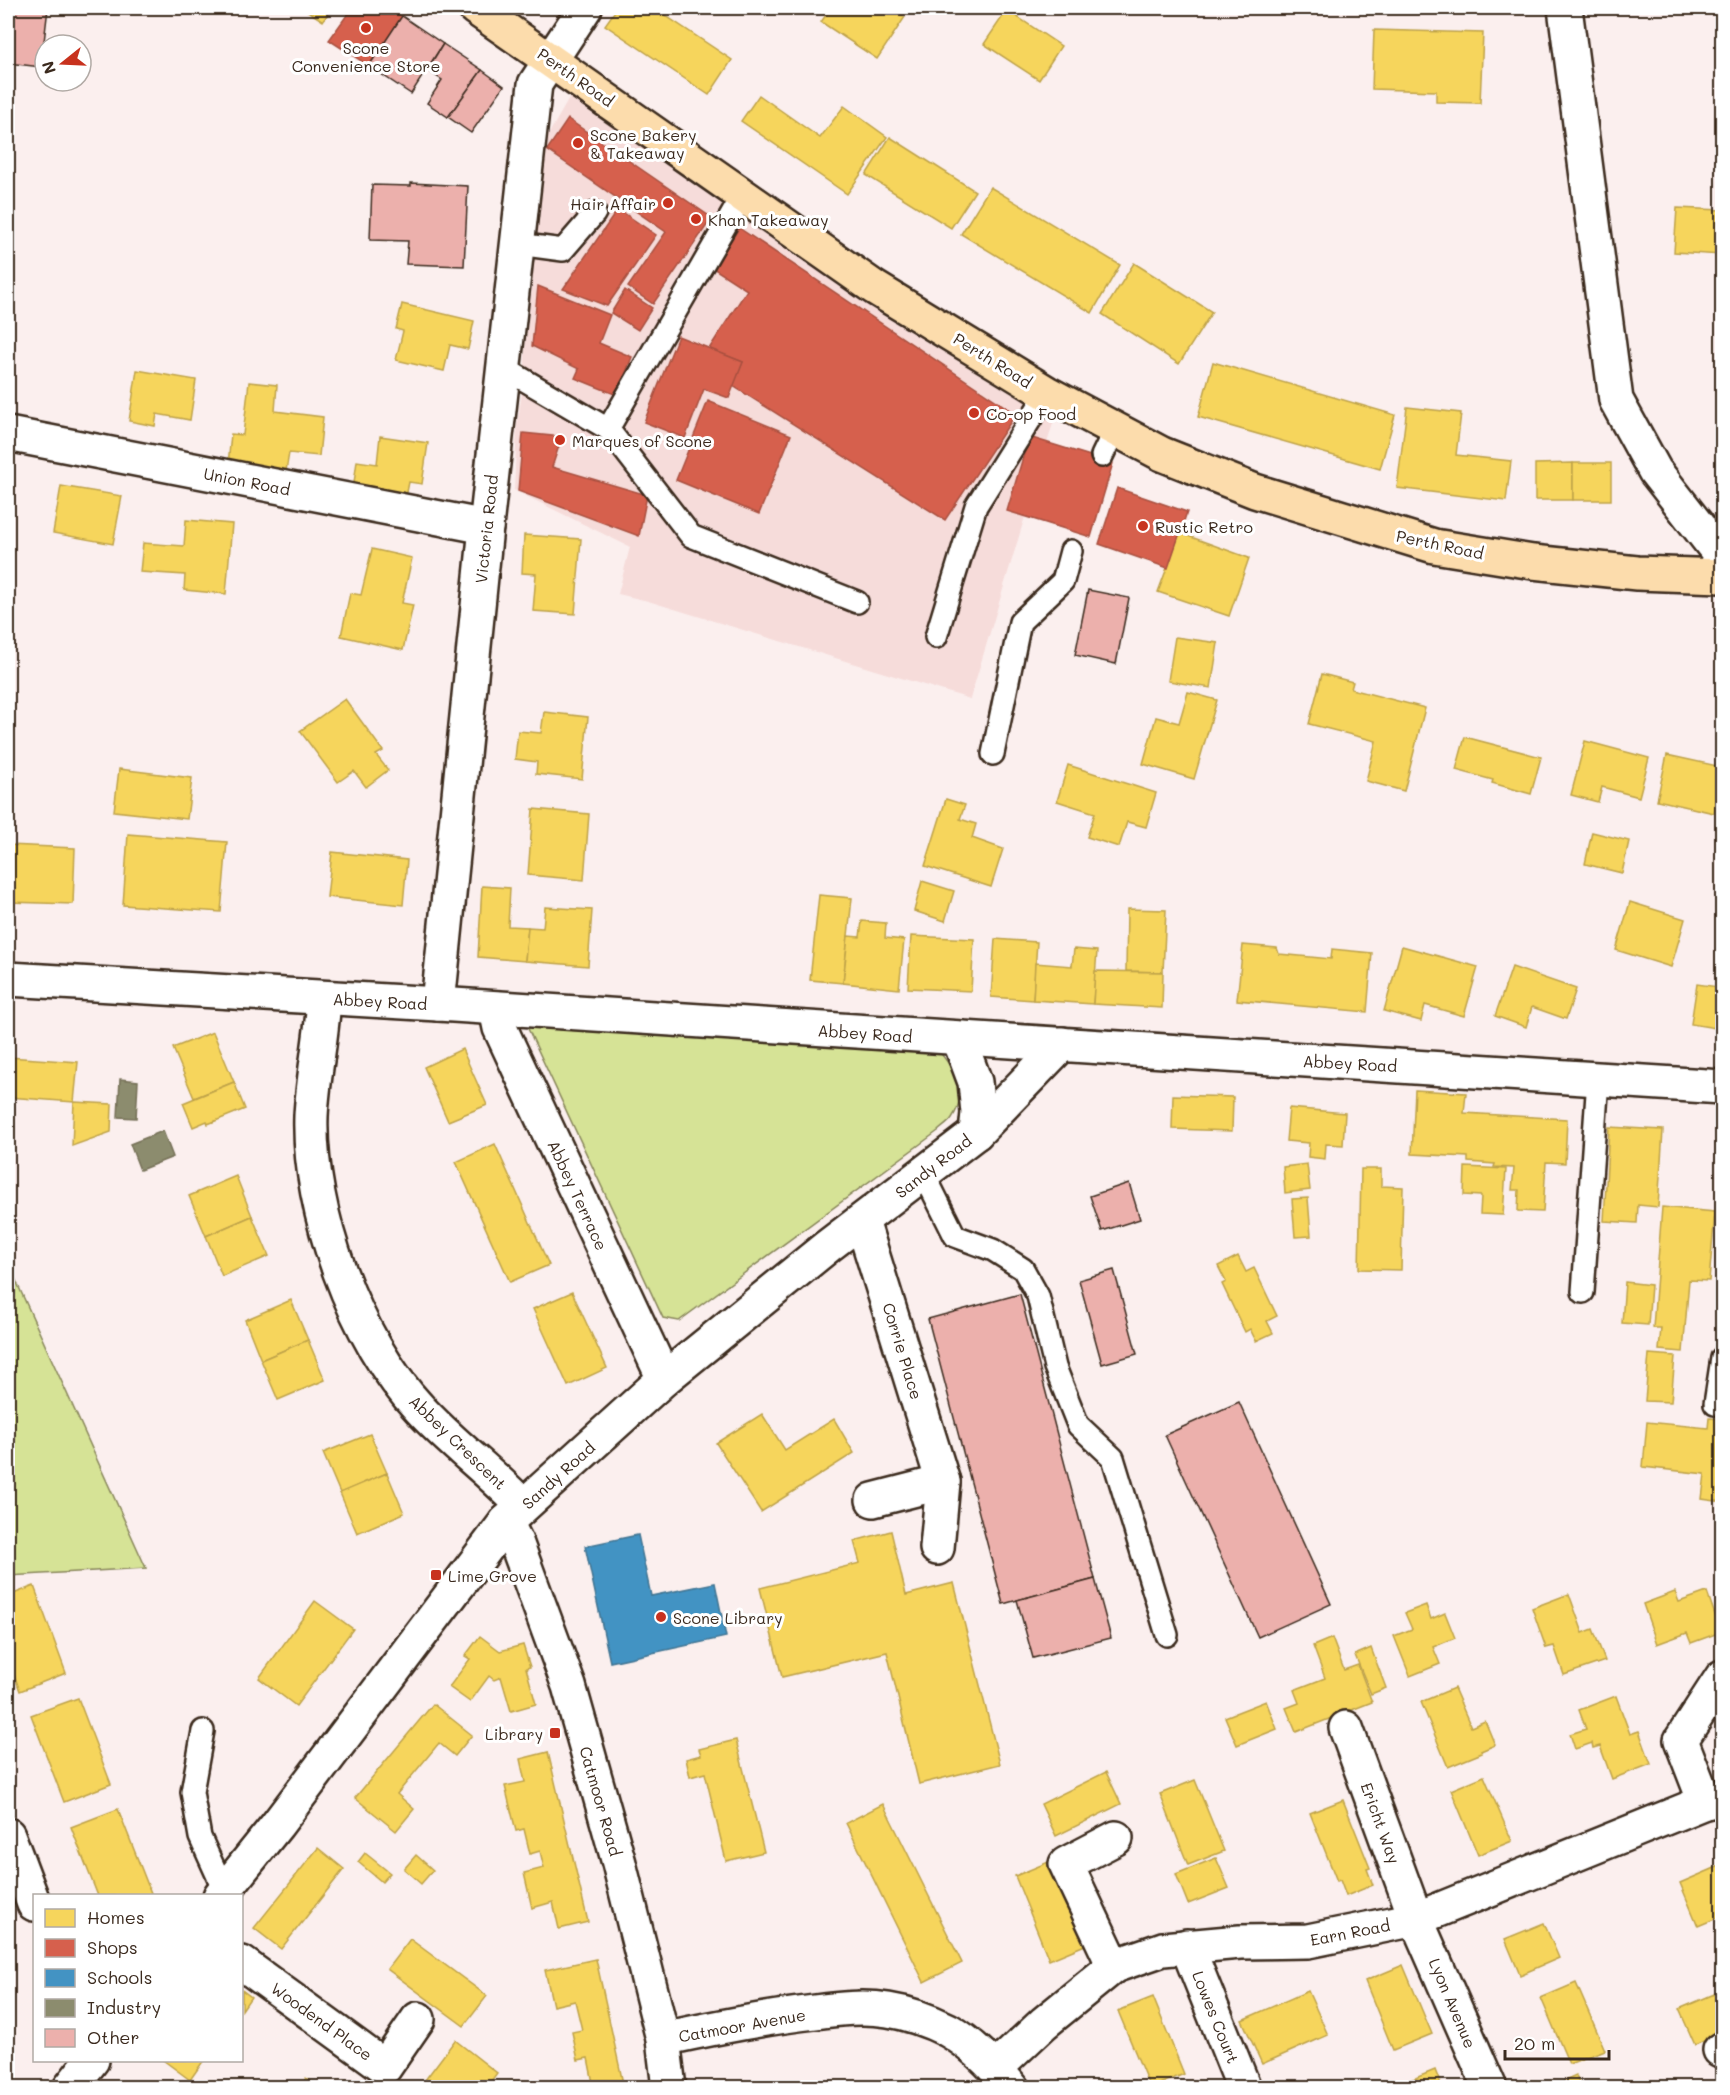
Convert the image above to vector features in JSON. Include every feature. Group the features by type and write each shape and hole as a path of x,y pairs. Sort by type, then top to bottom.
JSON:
{"main road":[{"name":"Perth Road","path":"475,8 875,288 1047,393 1108,442 1162,454 1255,492 1434,546 1533,562 1637,573 1722,576"}],"street":[{"name":"Victoria Road","path":"438,1004 486,527 535,84 585,8"},
{"path":"1565,8 1616,400 1655,471 1722,557"},
{"name":"Union Road","path":"8,434 486,527"},
{"name":"Abbey Road","path":"8,979 438,1004 1722,1087"},
{"name":"Abbey Crescent","path":"324,998 311,1117 314,1159 325,1224 346,1290 387,1366 419,1408 515,1514"},
{"name":"Abbey Terrace","path":"496,1009 500,1028 664,1379"},
{"name":"Sandy Road","path":"959,1039 975,1082 978,1113 976,1133"},
{"name":"Sandy Road","path":"222,1893 277,1825 515,1514 664,1379 828,1246 976,1133 1062,1044"},
{"name":"Corrie Place","path":"862,1221 943,1482 937,1548"},
{"path":"873,1500 943,1482"},
{"name":"Catmoor Road","path":"515,1514 516,1542 569,1686 619,1863 663,2039 669,2088"},
{"path":"1714,1800 1681,1740 1722,1677"},
{"name":"Ericht Way","path":"1346,1728 1416,1919"},
{"name":"Earn Road","path":"1004,2078 1044,2024 1114,1966 1163,1949 1240,1942 1308,1941 1416,1919 1714,1800"},
{"path":"8,1835 33,1901"},
{"path":"1114,1966 1066,1864 1116,1838"},
{"name":"Lyon Avenue","path":"1416,1919 1490,2088"},
{"name":"Lowes Court","path":"1187,1946 1244,2088"},
{"name":"Woodend Place","path":"243,1964 385,2067 418,2019"},
{"name":"Catmoor Avenue","path":"663,2039 762,2018 857,2008 887,2010 915,2017 948,2030 973,2047 1004,2078"},
{"path":"70,2088 91,2062"}],"lane":[{"path":"608,429 743,195"},
{"path":"518,244 563,250 594,213"},
{"path":"504,368 608,429 691,536 856,602"},
{"path":"936,637 976,506 1047,393"},
{"path":"993,754 1020,622 1063,581 1071,551"},
{"path":"1582,1292 1598,1079"},
{"path":"924,1174 955,1236 993,1250 1023,1269 1038,1296 1055,1367 1078,1425 1113,1458 1167,1635"},
{"path":"1715,1404 1722,1358"},
{"path":"203,1731 192,1792 200,1837 222,1893"}],"shaded area":[{"path":"574,90 1054,420 970,699 648,601 618,594 630,547 514,490 517,426 525,371 525,349 544,142"}],"green space":[{"path":"524,1020 933,1045 952,1070 959,1088 959,1098 952,1118 938,1131 679,1321 663,1318"},
{"path":"8,1263 146,1568 8,1576"}],"building: Homes":[{"path":"303,8 332,8 323,21"},
{"path":"617,8 654,8 732,60 709,95 605,25"},
{"path":"831,8 891,8 905,17 877,59 821,22"},
{"path":"932,8 946,8 942,14"},
{"path":"1007,10 1061,46 1039,80 984,44"},
{"path":"1374,30 1483,33 1480,103 1436,102 1436,91 1372,89"},
{"path":"759,95 820,138 844,106 887,137 847,194 741,121"},
{"path":"890,137 975,191 951,228 866,175"},
{"path":"990,187 1120,265 1092,313 961,234"},
{"path":"1677,208 1722,210 1722,255 1674,252"},
{"path":"1134,263 1212,312 1179,364 1102,314"},
{"path":"402,304 474,321 468,349 450,345 444,371 396,360 403,331 396,329"},
{"path":"1213,362 1395,415 1380,469 1198,417"},
{"path":"137,370 196,380 190,420 157,414 155,426 129,421"},
{"path":"249,382 277,385 275,411 323,417 319,456 289,453 286,471 228,465 231,434 243,435"},
{"path":"1407,407 1461,413 1456,455 1511,461 1506,501 1397,488"},
{"path":"380,436 428,443 422,484 409,482 406,497 353,490 357,461 377,464"},
{"path":"1573,463 1573,500 1535,500 1535,464"},
{"path":"1573,463 1611,463 1611,500 1573,500"},
{"path":"61,486 122,496 113,544 53,533"},
{"path":"186,520 232,524 226,594 184,590 185,575 140,572 143,543 184,546"},
{"path":"1180,533 1249,558 1229,616 1158,592"},
{"path":"524,535 581,539 575,614 533,611 536,574 522,573"},
{"path":"372,549 412,558 402,603 413,605 403,650 341,636 350,593 361,595"},
{"path":"1175,637 1218,643 1211,688 1168,681"},
{"path":"1322,674 1353,682 1351,689 1425,708 1404,791 1366,781 1376,741 1309,724"},
{"path":"1188,692 1217,700 1194,779 1143,764 1156,717 1179,723"},
{"path":"345,699 383,751 376,755 388,770 366,787 354,771 338,782 300,731"},
{"path":"544,712 588,717 582,779 536,774 537,762 515,759 518,731 541,733"},
{"path":"1465,737 1541,757 1531,794 1456,770"},
{"path":"1585,741 1649,758 1639,797 1602,787 1598,802 1571,795"},
{"path":"1667,755 1722,767 1714,813 1657,800"},
{"path":"1068,765 1156,793 1146,827 1127,822 1119,847 1087,837 1095,813 1057,801"},
{"path":"119,769 192,778 187,819 114,811"},
{"path":"946,799 965,805 960,819 976,824 972,838 1003,849 991,887 925,866"},
{"path":"533,809 589,814 584,880 528,875"},
{"path":"1592,832 1629,841 1622,873 1585,864"},
{"path":"128,834 227,842 221,912 123,905"},
{"path":"8,845 75,848 73,904 8,902"},
{"path":"332,852 407,860 403,905 327,897"},
{"path":"922,881 954,891 945,921 914,911"},
{"path":"482,886 510,888 508,926 528,927 525,961 478,957"},
{"path":"819,895 852,898 843,983 810,980"},
{"path":"1630,902 1685,919 1671,967 1616,950"},
{"path":"545,907 592,910 588,966 525,961 528,927 543,928"},
{"path":"1127,909 1166,910 1163,972 1126,971"},
{"path":"862,921 886,923 885,938 904,940 899,989 843,983 848,936 860,937"},
{"path":"911,936 974,939 971,991 908,988"},
{"path":"995,939 1037,942 1033,1000 991,997"},
{"path":"1243,945 1277,948 1279,954 1331,959 1332,949 1372,953 1367,1012 1237,1000"},
{"path":"1402,946 1478,967 1464,1016 1425,1005 1421,1021 1384,1011"},
{"path":"1074,949 1097,951 1093,1004 1033,1000 1035,963 1072,966"},
{"path":"1512,967 1576,989 1566,1019 1532,1007 1526,1027 1495,1016"},
{"path":"1721,967 1722,1029 1691,1024 1697,984 1718,987"},
{"path":"1095,971 1163,972 1162,1008 1093,1004"},
{"path":"213,1032 234,1082 194,1098 173,1048"},
{"path":"462,1049 487,1105 448,1121 424,1067"},
{"path":"8,1057 78,1062 74,1102 8,1097"},
{"path":"234,1082 245,1109 208,1124 207,1121 193,1127 183,1103"},
{"path":"1415,1090 1466,1093 1464,1113 1567,1119 1565,1163 1546,1162 1543,1212 1518,1211 1519,1190 1512,1190 1514,1168 1468,1162 1468,1157 1412,1154"},
{"path":"1173,1095 1233,1097 1232,1131 1172,1129"},
{"path":"74,1102 112,1104 111,1132 72,1146"},
{"path":"1289,1108 1345,1113 1343,1145 1326,1144 1325,1159 1308,1157 1309,1143 1286,1141"},
{"path":"1609,1127 1663,1130 1658,1207 1638,1205 1637,1223 1604,1221"},
{"path":"495,1144 549,1265 510,1282 456,1162"},
{"path":"1307,1164 1310,1190 1285,1193 1283,1167"},
{"path":"1465,1167 1506,1169 1503,1215 1480,1214 1481,1196 1464,1195"},
{"path":"1361,1169 1381,1169 1381,1186 1403,1187 1401,1270 1359,1269"},
{"path":"236,1176 252,1216 206,1236 189,1196"},
{"path":"1308,1198 1311,1236 1295,1237 1292,1199"},
{"path":"1662,1207 1715,1212 1709,1281 1689,1280 1683,1352 1659,1350 1661,1328 1653,1328"},
{"path":"252,1216 269,1256 222,1276 206,1236"},
{"path":"1238,1256 1246,1272 1254,1268 1277,1316 1267,1321 1273,1333 1256,1341 1250,1329 1245,1332 1222,1284 1226,1282 1218,1266"},
{"path":"1625,1282 1651,1285 1648,1325 1622,1323"},
{"path":"572,1292 607,1368 568,1386 533,1309"},
{"path":"291,1300 308,1340 261,1360 245,1320"},
{"path":"308,1340 325,1380 278,1400 261,1360"},
{"path":"1649,1354 1675,1356 1671,1402 1645,1401"},
{"path":"762,1414 785,1450 834,1419 854,1453 761,1512 716,1443"},
{"path":"1709,1418 1722,1419 1722,1502 1702,1499 1705,1474 1643,1467 1647,1422 1708,1428"},
{"path":"370,1434 387,1473 340,1493 323,1453"},
{"path":"387,1473 404,1513 357,1533 340,1493"},
{"path":"891,1531 906,1595 954,1583 1000,1764 919,1784 887,1652 782,1677 760,1588 860,1563 854,1541"},
{"path":"34,1586 66,1673 20,1691 8,1658 8,1596"},
{"path":"1675,1592 1679,1602 1707,1592 1721,1632 1691,1643 1687,1633 1657,1644 1643,1604"},
{"path":"1569,1594 1583,1633 1593,1629 1605,1661 1564,1675 1554,1646 1546,1648 1532,1608"},
{"path":"315,1601 353,1629 296,1706 259,1678"},
{"path":"1426,1605 1431,1619 1445,1613 1455,1638 1433,1647 1440,1664 1410,1676 1394,1636 1412,1629 1405,1613"},
{"path":"480,1636 500,1651 523,1645 530,1667 526,1668 536,1704 511,1711 501,1677 494,1680 489,1676 470,1702 449,1687 470,1659 465,1656"},
{"path":"1332,1638 1344,1670 1358,1665 1372,1702 1296,1732 1286,1708 1299,1703 1294,1690 1325,1678 1313,1646"},
{"path":"1371,1648 1386,1688 1371,1694 1355,1655"},
{"path":"1454,1688 1471,1727 1485,1721 1495,1745 1448,1767 1421,1702"},
{"path":"1616,1696 1630,1734 1639,1731 1651,1764 1612,1779 1600,1746 1593,1748 1592,1743 1575,1749 1570,1734 1586,1729 1579,1710"},
{"path":"78,1698 111,1784 64,1802 31,1715"},
{"path":"1266,1701 1277,1729 1237,1745 1225,1717"},
{"path":"433,1704 472,1735 455,1756 439,1743 397,1794 414,1809 396,1831 355,1798"},
{"path":"736,1740 764,1852 726,1861 705,1773 690,1777 686,1759 701,1755 699,1749"},
{"path":"548,1752 588,1922 559,1929 553,1902 532,1908 524,1873 544,1868 540,1851 530,1854 524,1829 516,1831 505,1786 525,1782 520,1759"},
{"path":"1106,1772 1121,1804 1056,1836 1041,1804"},
{"path":"1484,1776 1512,1841 1478,1855 1451,1790"},
{"path":"1195,1780 1224,1851 1188,1865 1160,1794"},
{"path":"1343,1800 1370,1868 1367,1869 1373,1885 1346,1896 1340,1880 1337,1881 1310,1813"},
{"path":"883,1804 962,1963 924,1982 846,1823"},
{"path":"118,1809 151,1893 97,1894 71,1827"},
{"path":"318,1848 344,1869 281,1949 254,1928"},
{"path":"365,1853 390,1873 382,1882 358,1862"},
{"path":"416,1855 433,1870 421,1884 404,1869"},
{"path":"1216,1858 1229,1888 1188,1904 1176,1874"},
{"path":"1051,1861 1085,1945 1049,1960 1015,1876"},
{"path":"1722,1865 1722,1916 1698,1926 1680,1883"},
{"path":"1544,1923 1559,1958 1520,1975 1505,1939"},
{"path":"410,1939 487,1996 464,2026 387,1969"},
{"path":"596,1959 624,2088 594,2088 588,2058 578,2060 572,2032 582,2030 575,2001 553,2006 545,1970"},
{"path":"1403,1965 1432,2034 1393,2050 1365,1981"},
{"path":"1576,1983 1605,2050 1569,2064 1541,1998"},
{"path":"243,1991 251,1997 243,2009"},
{"path":"1308,1991 1328,2035 1262,2064 1242,2020"},
{"path":"1719,1992 1722,2000 1722,2033 1695,2045 1679,2009"},
{"path":"1153,1997 1184,2074 1150,2088 1118,2011"},
{"path":"455,2040 497,2073 486,2088 468,2088 465,2085 464,2088 419,2088"},
{"path":"8,2053 14,2070 8,2073"},
{"path":"166,2062 203,2062 190,2080"},
{"path":"1435,2070 1442,2088 1403,2088 1401,2084"},
{"path":"1576,2076 1581,2088 1549,2088"},
{"path":"306,2078 318,2088 299,2088"}],"building: Shops":[{"name":"Scone Convenience Store","path":"352,8 388,8 402,16 369,66 329,40"},
{"path":"568,119 712,218 653,304 628,287 666,232 547,150"},
{"path":"618,209 656,235 607,306 563,289"},
{"path":"739,228 1016,414 945,520 733,386 743,362 709,349 747,290 713,268"},
{"path":"538,286 610,315 599,343 632,357 617,395 575,378 579,369 532,346"},
{"path":"625,290 652,308 638,330 611,313"},
{"path":"678,336 743,362 729,398 704,389 685,438 644,422"},
{"path":"708,401 791,435 759,514 676,480"},
{"path":"523,433 562,437 552,467 647,495 639,536 518,491"},
{"path":"1029,437 1113,463 1091,537 1007,511"},
{"path":"1117,488 1187,512 1168,568 1099,544"}],"building: Schools":[{"name":"Scone Library","path":"638,1535 651,1596 715,1583 726,1637 610,1662 585,1546"}],"building: Industry":[{"path":"120,1079 138,1081 136,1118 118,1117"},
{"path":"163,1131 173,1157 140,1170 130,1144"}],"building: Other":[{"path":"8,8 48,8 45,33 33,33 33,66 8,63"},
{"path":"402,16 443,44 411,94 369,66"},
{"path":"443,44 482,70 448,117 427,103 442,80 427,70"},
{"path":"482,70 504,86 471,133 448,117"},
{"path":"411,183 468,186 464,266 406,264 408,241 370,240 372,185 411,186"},
{"path":"1088,590 1129,598 1116,664 1075,655"},
{"path":"1129,1183 1140,1219 1102,1231 1090,1196"},
{"path":"1114,1270 1137,1354 1102,1364 1079,1280"},
{"path":"1020,1294 1095,1579 1003,1604 928,1319"},
{"path":"1239,1402 1331,1604 1258,1637 1165,1435"},
{"path":"1095,1579 1111,1638 1033,1658 1017,1600"}],"place":[{"name":"Scone Convenience Store","path":"366,28"},
{"name":"Scone Bakery & Takeaway","path":"578,143"},
{"name":"Hair Affair","path":"668,203"},
{"name":"Khan Takeaway","path":"696,219"},
{"name":"Co-op Food","path":"974,413"},
{"name":"Marques of Scone","path":"560,440"},
{"name":"Rustic Retro","path":"1143,526"},
{"name":"Lime Grove","path":"436,1575"},
{"name":"Scone Library","path":"661,1617"},
{"name":"Library","path":"555,1733"}]}
